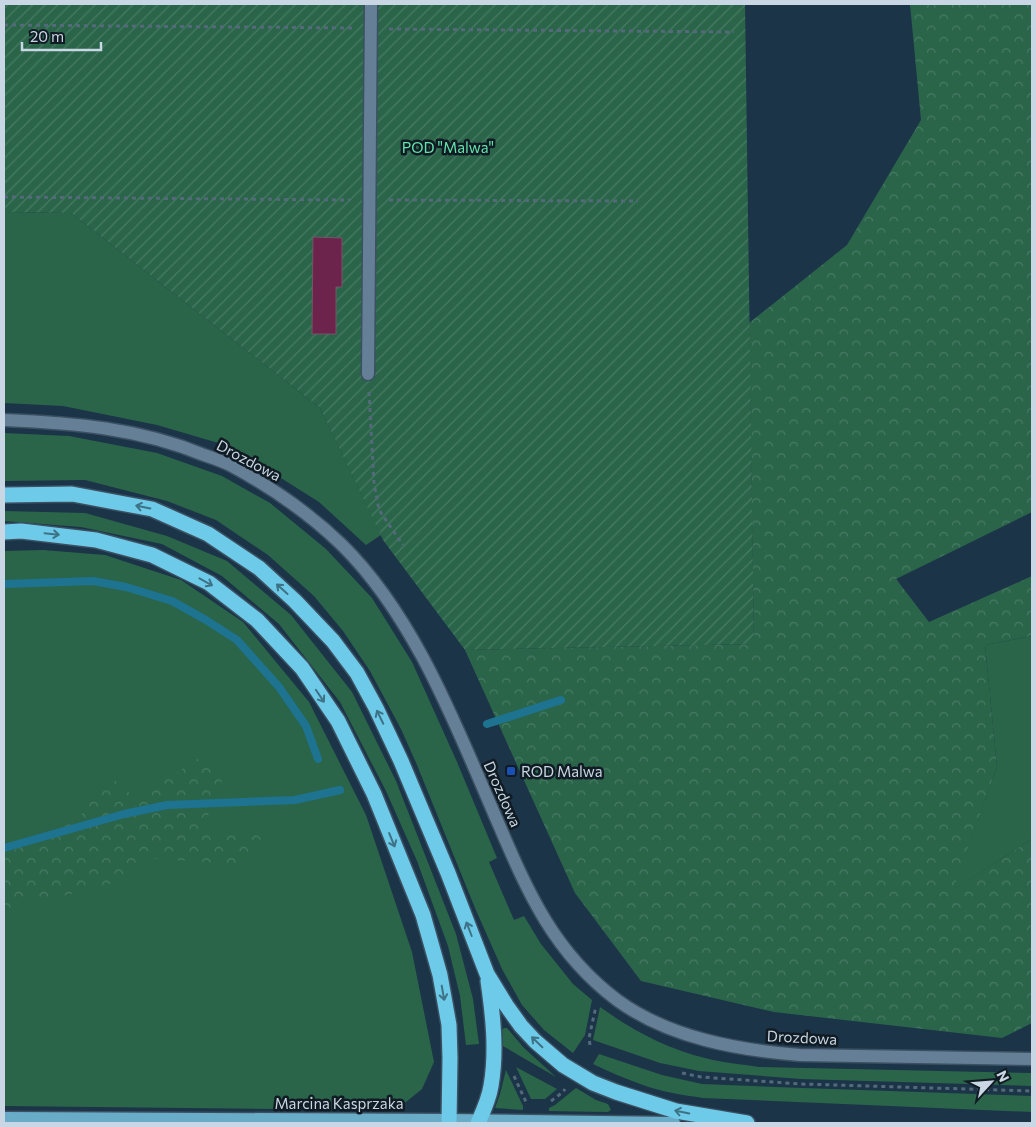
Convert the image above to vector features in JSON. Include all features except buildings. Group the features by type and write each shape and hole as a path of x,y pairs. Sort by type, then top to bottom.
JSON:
{"highway":[{"path":"4,495 72,494 152,509 208,534 259,568 295,601 333,641 357,673 401,760 487,974 521,1026 563,1065 593,1083 676,1111 747,1123"},
{"path":"4,532 21,531 96,540 152,556 216,588 257,620 302,668 338,721 374,794 422,915 440,975 449,1025 449,1122"},
{"path":"479,1122 491,1088 494,1055 493,1013 487,974"}],"main road":[{"name":"Marcina Kasprzaka","path":"4,1118 674,1123"}],"street":[{"path":"368,374 371,4"},
{"name":"Drozdowa","path":"4,420 66,423 105,428 184,446 228,464 270,488 310,516 343,546 376,584 401,620 435,682 524,882 542,916 558,940 578,964 600,986 619,1001 640,1014 689,1035 714,1043 755,1050 800,1055 1032,1060"}],"path":[{"path":"4,197 638,201"},
{"path":"368,374 374,483 379,510 403,545"},
{"path":"590,1045 600,986"},
{"path":"511,1070 525,1102 530,1104"},
{"path":"682,1074 801,1084 1032,1091"}],"green space":[{"name":"POD \"Malwa\"","path":"4,4 745,4 754,644 465,650 383,540 320,408 71,213 4,212"},
{"path":"910,4 1032,4 1032,512 896,579 929,622 1032,576 1032,636 985,645 997,767 953,890 1032,839 1032,1023 1002,1038 774,1012 641,981 575,893 465,650 754,644 749,323 847,245 921,120"},
{"path":"4,212 71,213 320,408 381,535 366,545 319,502 232,447 157,425 63,406 4,403"},
{"path":"4,433 69,436 157,453 222,476 270,503 326,549 372,598 412,662 457,762 497,858 489,862 514,920 524,916 541,944 573,984 592,1000 585,1035 573,1053 544,1030 522,1005 502,969 475,908 401,729 370,671 343,631 314,596 268,555 216,520 167,501 85,480 4,481"},
{"path":"4,511 85,513 167,536 227,561 291,615 352,692 396,781 456,934 473,999 479,1044 466,1045 460,996 448,946 417,861 386,791 340,702 279,624 222,576 162,544 81,527 4,521"},
{"path":"43,550 105,555 181,580 243,622 309,702 366,815 412,952 434,1062 422,1089 406,1102 362,1110 4,1106 4,551"},
{"path":"1032,636 1032,839 952,891 997,767 985,645"},
{"path":"199,758 222,781 203,828 263,835 244,865 149,858 104,888 24,903 4,910 4,855 79,819 106,773 137,799"},
{"path":"600,1007 637,1031 664,1044 718,1061 759,1067 1032,1073 1032,1086 801,1079 699,1071 660,1063 593,1040"},
{"path":"507,1028 524,1048 556,1077 503,1046 502,1030"},
{"path":"599,1054 662,1075 702,1084 1032,1096 1032,1112 703,1098 658,1090 618,1075 593,1064"},
{"path":"516,1067 557,1089 545,1099 531,1099"},
{"path":"506,1070 523,1106 523,1110 495,1108"},
{"path":"576,1088 596,1100 608,1104 611,1110 608,1112 549,1111 549,1108"}],"waterway":[{"path":"4,584 93,581 126,587 172,601 237,640 279,687 306,726 318,759"},
{"path":"487,724 561,700"},
{"path":"4,848 124,814 167,805 295,800 340,790"}],"place":[{"name":"ROD Malwa","path":"511,771"}]}
